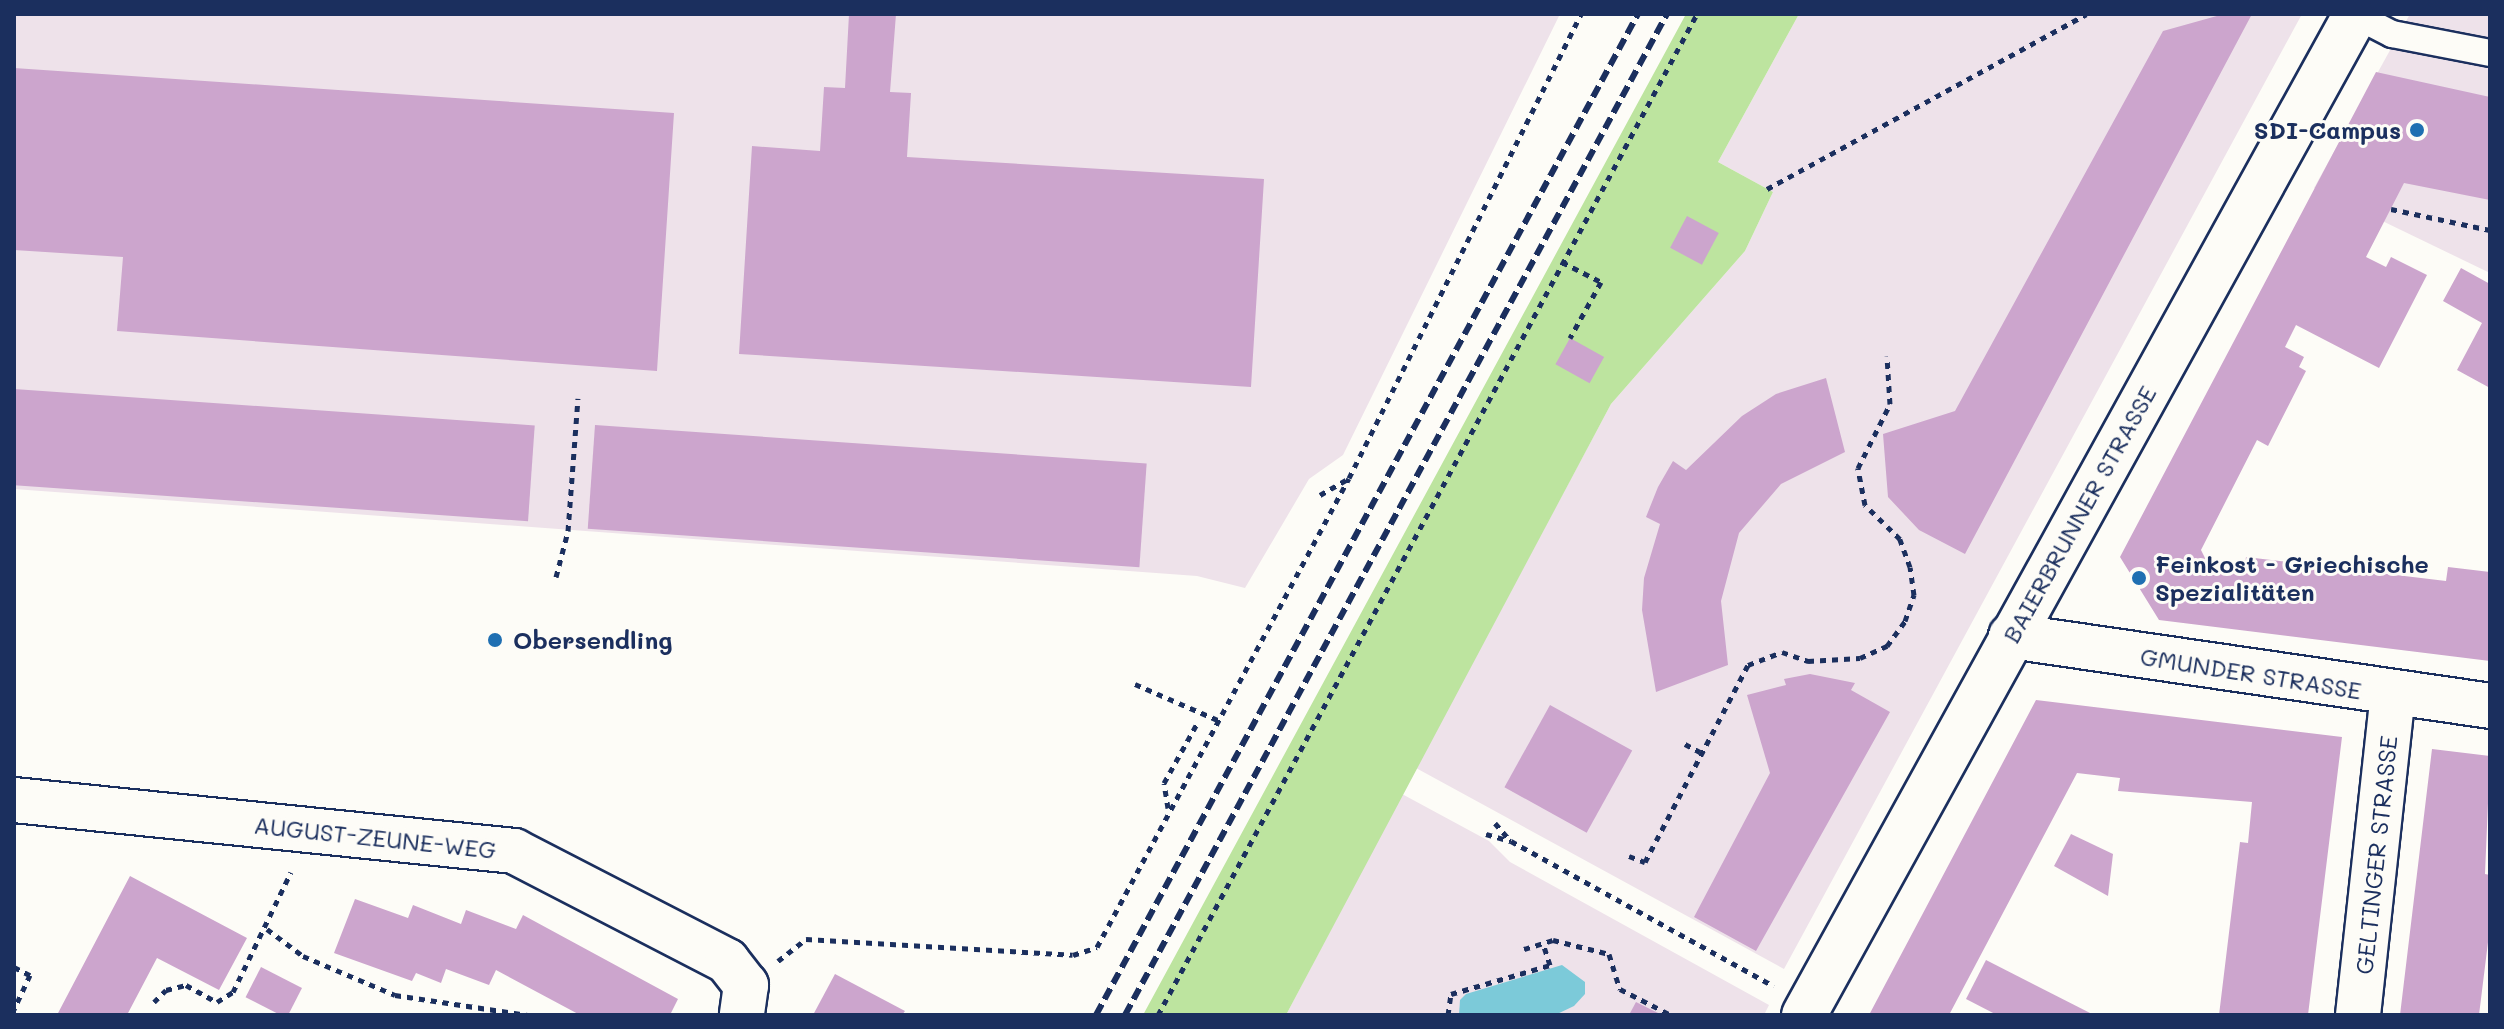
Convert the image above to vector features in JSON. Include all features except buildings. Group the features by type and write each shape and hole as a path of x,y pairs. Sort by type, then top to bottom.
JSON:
{"street":[{"name":"BAIERBRUNNER STRASSE","path":"1807,1010 2355,14"},
{"name":"GMUNDER STRASSE","path":"2011,636 2490,706"},
{"name":"GELTINGER STRASSE","path":"2358,1015 2393,694"},
{"name":"AUGUST-ZEUNE-WEG","path":"14,800 514,851 727,961 744,1000"}],"lane":[{"path":"2355,14 2392,34 2490,53"}],"path":[{"path":"744,1000 806,939 1073,955 1097,947 1349,478 1581,14"},
{"path":"1158,1015 1697,14"},
{"path":"1767,189 2086,14"},
{"path":"2391,209 2490,230"},
{"path":"1562,262 1601,282 1570,338"},
{"path":"1629,856 1645,862 1748,665 1782,652 1808,661 1860,658 1887,646 1905,621 1914,595 1910,567 1900,539 1865,505 1858,468 1890,404 1887,356"},
{"path":"556,577 568,531 578,398"},
{"path":"1320,495 1349,478"},
{"path":"1135,684 1220,721"},
{"path":"1168,811 1164,783 1198,722"},
{"path":"1685,744 1700,752"},
{"path":"1495,823 1511,841"},
{"path":"154,1002 166,990 186,985 217,1002 233,992 289,881 296,830"},
{"path":"1486,834 1511,841 1807,1010"},
{"path":"267,929 303,956 395,995 527,1015"},
{"path":"1524,949 1553,940 1609,954 1620,989 1671,1015"},
{"path":"1448,1015 1451,994 1550,965 1543,943"},
{"path":"14,967 30,975 14,1009"}],"shaded area":[{"path":"14,14 1560,14 1343,455 1309,479 1245,588 1197,576 14,489"},
{"path":"1799,14 2302,14 1784,969 1416,768 1611,404 1745,251 1773,192 1718,162"},
{"name":"SDI-Campus","path":"2410,14 2490,14 2490,273 2314,188"},
{"path":"1402,794 1489,841 1510,862 1769,1005 1764,1015 1286,1015"}],"green space":[{"path":"1686,14 1799,14 1718,162 1773,192 1745,251 1611,404 1286,1015 1143,1015"}],"water":[{"path":"1562,965 1585,982 1585,994 1574,1006 1555,1015 1459,1015 1460,1000 1466,994"}],"railway":[{"path":"1096,1015 1638,14"},
{"path":"1125,1015 1667,14"}],"place":[{"name":"SDI-Campus","path":"2417,130"},
{"name":"Feinkost - Griechische Spezialitäten","path":"2139,578"},
{"name":"Obersendling","path":"495,640"}]}
